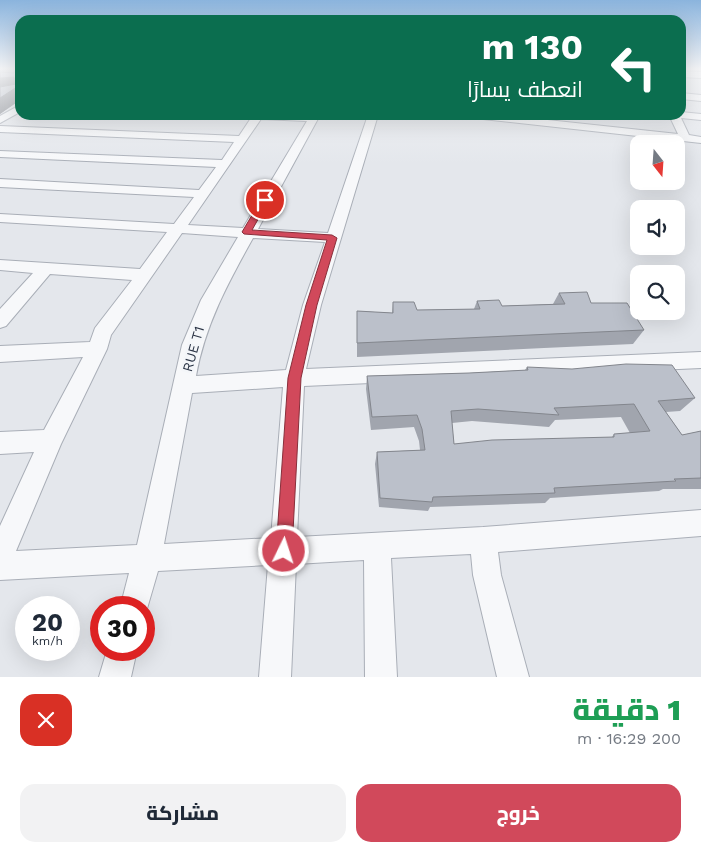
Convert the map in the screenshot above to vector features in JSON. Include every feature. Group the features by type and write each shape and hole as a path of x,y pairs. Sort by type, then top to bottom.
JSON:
{"street":[{"path":"0,120 15,111"},
{"path":"686,116 701,117"},
{"path":"0,557 52,440 97,349 102,333 255,120"},
{"name":"RUE T1","path":"137,596 147,559 183,385 200,322 247,232 311,120"},
{"path":"275,677 294,378 312,305 332,238 371,120"},
{"path":"547,120 661,135"},
{"path":"676,120 683,135"},
{"path":"0,129 243,139"},
{"path":"685,138 701,140"},
{"path":"0,154 225,164"},
{"path":"0,183 203,194"},
{"path":"0,218 332,238"},
{"path":"0,265 143,275"},
{"path":"0,321 46,268"},
{"path":"0,354 97,349"},
{"path":"183,385 294,378 701,360"},
{"path":"0,443 52,440"},
{"path":"0,566 483,540 701,523"},
{"path":"483,540 487,575 513,677"},
{"path":"377,546 382,677"},
{"path":"115,677 119,661"}],"building":[{"path":"587,292 591,303 627,303 630,308 630,320 638,320 644,330 357,343 357,311 393,313 393,302 414,302 417,310 480,309 477,301 499,300 502,306 565,304 559,293"},
{"path":"626,364 672,365 695,398 658,401 682,435 701,431 701,478 554,488 555,493 433,497 432,502 380,498 377,452 425,450 422,429 417,415 372,417 367,376 528,370 527,367 572,369","holes":["634,404 650,431 614,434 614,437 492,440 454,444 451,411 478,409 559,415 554,408"]}],"route":[{"path":"265,200 247,232 332,238 312,305 294,378 284,551"}]}
